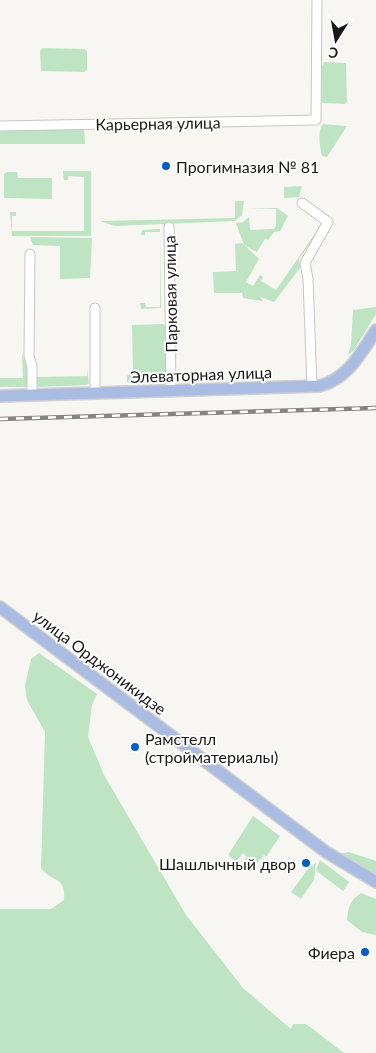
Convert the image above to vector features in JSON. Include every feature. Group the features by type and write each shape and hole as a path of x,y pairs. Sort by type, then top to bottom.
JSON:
{"main road":[{"name":"Элеваторная улица","path":"0,396 312,387 331,383 344,374 357,359 376,330"},
{"name":"улица Орджоникидзе","path":"0,607 326,852 376,882"}],"street":[{"name":"Карьерная улица","path":"0,126 316,120 317,0"},
{"path":"302,203 328,222 305,263 308,278 312,387"},
{"name":"Парковая улица","path":"169,227 171,391"},
{"path":"30,254 28,321 32,395"},
{"path":"95,308 95,393"}],"green space":[{"path":"43,48 84,49 87,51 87,70 84,72 41,71 40,51"},
{"path":"324,62 346,63 347,102 345,104 322,103 322,66"},
{"path":"323,124 347,126 327,157 322,156 320,144 320,131"},
{"path":"84,129 85,144 0,144 0,130"},
{"path":"63,171 91,171 91,236 12,236 10,212 16,212 16,216 12,216 12,231 84,231 84,177 68,176 68,180 64,180"},
{"path":"7,172 17,172 18,178 52,178 52,199 4,198 4,174"},
{"path":"302,186 299,197 284,198 284,187"},
{"path":"235,201 244,201 242,215 235,221 115,226 100,221 235,218"},
{"path":"250,208 277,208 288,216 280,231 274,232 268,240 265,239 257,252 244,245 236,223 243,222 249,217 250,230 274,229 276,226 276,209"},
{"path":"319,228 319,231 299,259 300,268 274,302 260,297 263,301 243,298 242,293 214,293 213,272 236,271 235,244 242,243 259,259 246,282 253,286 260,275 263,277 261,281 276,290"},
{"path":"160,229 161,308 141,309 140,303 145,303 146,307 160,307 160,232 145,232 145,235 141,235 142,230"},
{"path":"30,237 92,238 90,278 60,279 60,246 33,245"},
{"path":"376,307 376,314 354,350 348,355 351,345 353,310"},
{"path":"163,324 167,328 167,380 127,382 127,376 133,370 132,325"},
{"path":"22,353 27,367 27,387 0,387 0,378 23,378"},
{"path":"87,370 89,383 87,385 38,387 36,377 87,376"},
{"path":"39,653 97,694 92,705 88,737 104,775 186,915 243,988 291,1029 293,1024 306,1024 344,1053 0,1053 0,909 51,909 64,900 61,883 45,873 41,868 45,732 27,700 25,686 31,659"},
{"path":"253,816 280,836 266,857 264,855 250,872 241,865 247,857 243,853 236,862 228,855"},
{"path":"349,852 376,861 376,878 336,854"},
{"path":"320,860 349,882 343,891 316,870"},
{"path":"316,862 314,880 301,899 291,892 311,865 313,866"},
{"path":"361,893 376,899 376,935 362,932 347,920 350,905 354,898"}],"railway":[{"path":"0,419 376,408"}],"place":[{"name":"Прогимназия № 81","path":"166,166"},
{"name":"Рамстелл (стройматериалы)","path":"135,747"},
{"name":"Шашлычный двор","path":"306,863"},
{"name":"Фиера","path":"365,952"}]}
